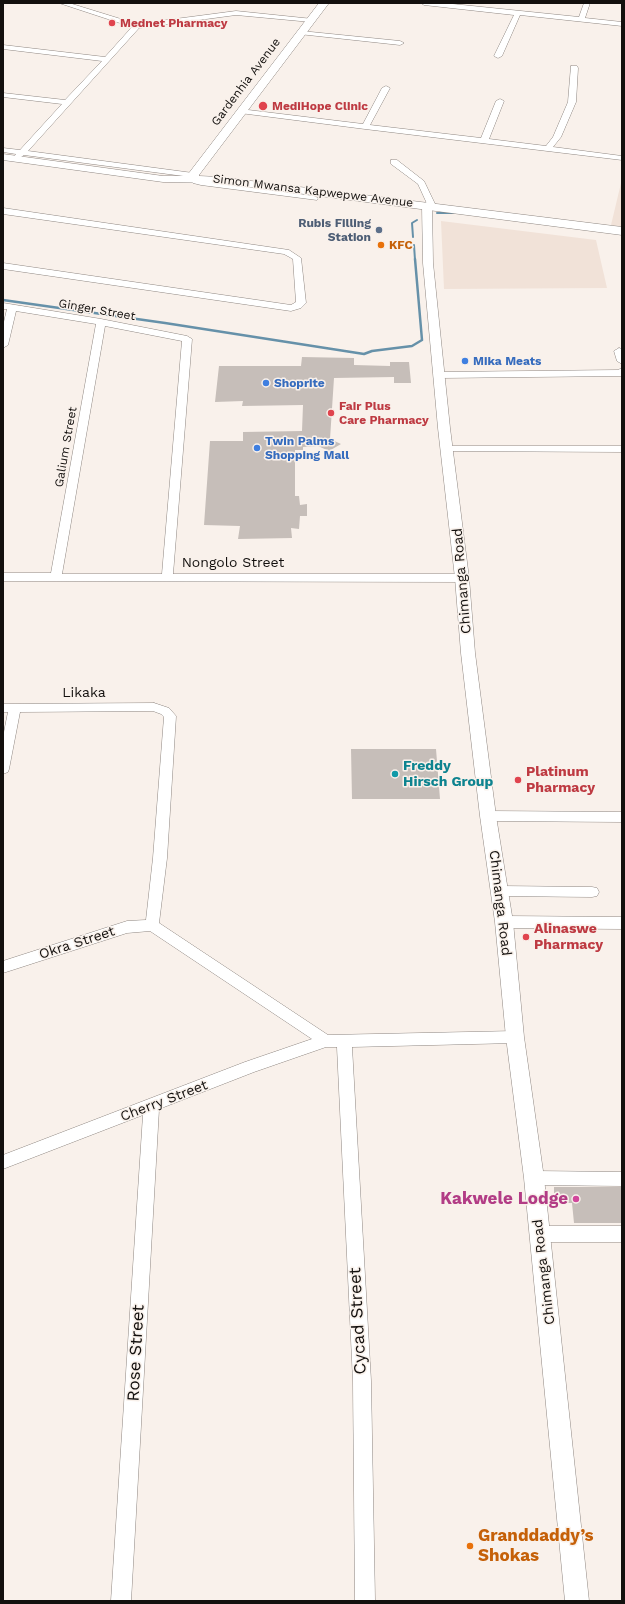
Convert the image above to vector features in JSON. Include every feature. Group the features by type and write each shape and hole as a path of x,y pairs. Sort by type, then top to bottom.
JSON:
{"main road":[{"name":"Gardenhia Avenue","path":"194,177 240,112 324,3"},
{"name":"Simon Mwansa Kapwepwe Avenue","path":"3,157 19,156 162,179 178,180 194,177 429,205 622,231"}],"street":[{"path":"63,3 137,26 236,13 311,20"},
{"path":"424,3 622,24"},
{"path":"581,20 587,3"},
{"path":"498,56 518,13"},
{"path":"3,150 19,156 137,26"},
{"path":"301,33 400,43"},
{"path":"3,47 107,59"},
{"path":"548,149 557,137 572,102 574,68"},
{"path":"365,127 386,88"},
{"path":"3,95 68,103"},
{"path":"484,141 500,101"},
{"path":"240,112 622,158"},
{"path":"394,162 421,183 429,205"},
{"path":"194,177 196,181 201,183 314,198"},
{"name":"Chimanga Road","path":"429,205 428,263 462,578 469,660 488,816 504,922 515,1037 534,1178 577,1601"},
{"path":"3,211 286,252 297,258 301,303 298,306 291,308 3,266"},
{"path":"3,345 8,307"},
{"name":"Ginger Street","path":"8,307 101,322 187,340 166,578"},
{"name":"Galium Street","path":"56,578 101,322"},
{"path":"619,351 622,361"},
{"path":"440,375 621,373 622,371"},
{"path":"448,449 622,449"},
{"name":"Nongolo Street","path":"3,577 462,578"},
{"name":"Likaka","path":"9,708 154,707 165,711 170,716 160,858 152,925"},
{"path":"3,769 9,708"},
{"path":"488,816 622,817"},
{"path":"499,891 592,892"},
{"path":"504,922 622,922"},
{"path":"152,925 326,1041 515,1037"},
{"name":"Okra Street","path":"3,968 127,927 152,925"},
{"name":"Cherry Street","path":"3,1162 250,1067 326,1041"},
{"name":"Cycad Street","path":"344,1041 362,1381 366,1601"},
{"name":"Rose Street","path":"121,1601 151,1106"},
{"path":"534,1178 622,1178"},
{"path":"540,1234 622,1234"}],"shaded area":[{"path":"622,179 622,227 611,225"},
{"path":"441,221 596,240 607,288 444,289"}],"building":[{"name":"Twin Palms Shopping Mall","path":"302,357 354,358 354,365 390,366 390,362 409,362 411,383 394,383 394,377 334,378 330,439 341,444 329,451 318,446 303,447 303,450 295,450 295,496 299,496 300,505 307,504 307,516 300,516 299,529 291,528 292,538 238,539 240,526 204,525 210,441 243,441 243,432 302,431 303,405 242,406 243,401 215,402 219,366 301,366"},
{"name":"Freddy Hirsch Group","path":"351,749 436,749 440,799 352,799"},
{"name":"Kakwele Lodge","path":"554,1187 622,1187 622,1223 574,1223 572,1203 561,1203 560,1193 554,1193"}],"waterway":[{"path":"437,213 454,213"},
{"path":"413,237 412,223 417,220"},
{"path":"414,245 415,260"},
{"path":"3,300 165,323 364,354 372,351 412,346 422,340 415,259"}],"place":[{"name":"Mednet Pharmacy","path":"112,23"},
{"name":"MediHope Clinic","path":"263,106"},
{"name":"Rubis Filling Station","path":"379,230"},
{"name":"KFC","path":"381,245"},
{"name":"Mika Meats","path":"465,361"},
{"name":"Shoprite","path":"266,383"},
{"name":"Fair Plus Care Pharmacy","path":"331,413"},
{"name":"Twin Palms Shopping Mall","path":"257,448"},
{"name":"Freddy Hirsch Group","path":"395,774"},
{"name":"Platinum Pharmacy","path":"518,780"},
{"name":"Alinaswe Pharmacy","path":"526,937"},
{"name":"Kakwele Lodge","path":"576,1199"},
{"name":"Granddaddy’s Shokas","path":"470,1546"}]}
